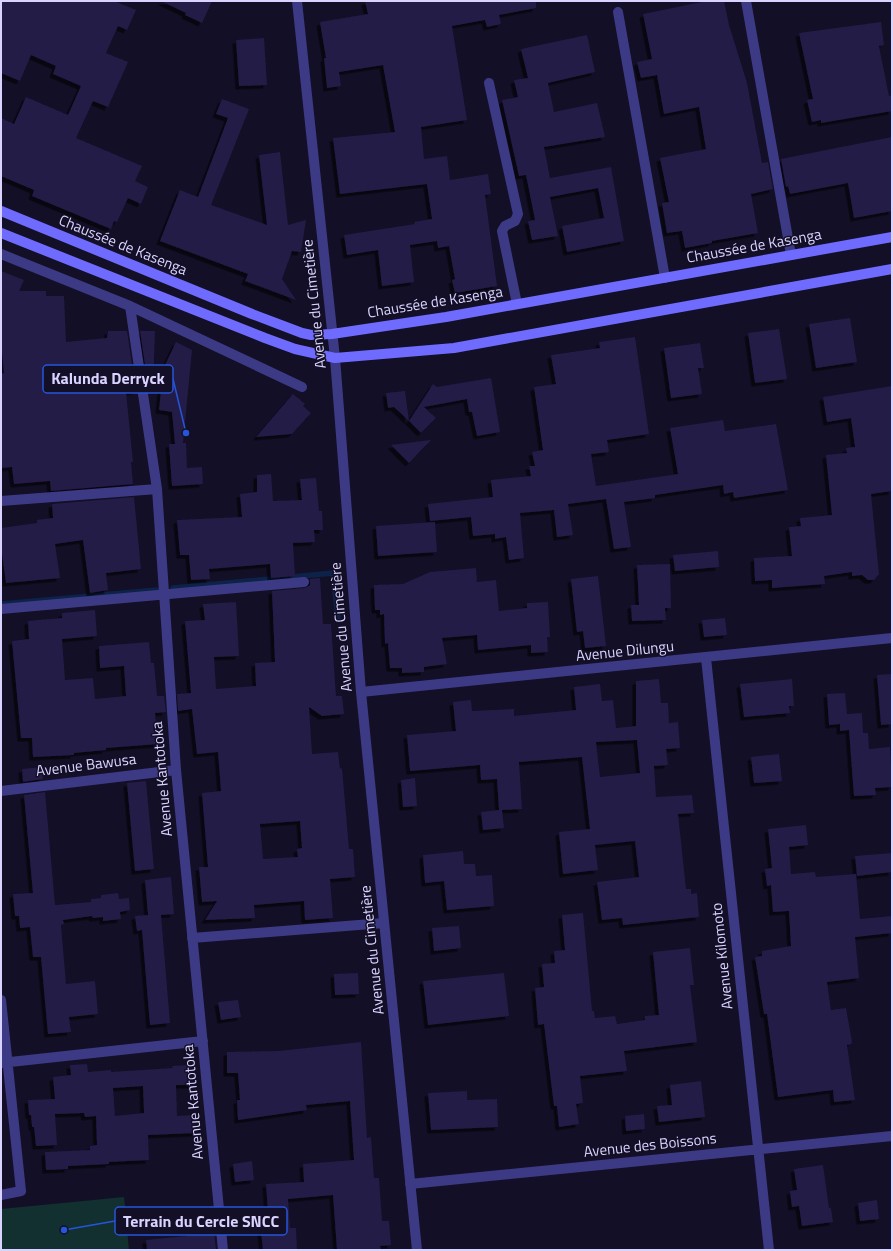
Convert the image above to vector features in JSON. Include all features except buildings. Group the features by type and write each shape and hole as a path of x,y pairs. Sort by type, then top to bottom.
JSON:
{"main road":[{"name":"Chaussée de Kasenga","path":"1,210 271,322 302,333 332,334 446,317 892,237"},
{"path":"1,233 265,338 295,349 335,358 454,348 892,269"}],"street":[{"name":"Avenue du Cimetière","path":"297,1 335,358 361,692 410,1184 418,1250"},
{"path":"746,1 791,255"},
{"path":"618,12 665,278"},
{"path":"489,83 518,214 515,221 505,226 502,231 517,304"},
{"path":"1,254 130,306 302,387"},
{"name":"Avenue Kantotoka","path":"130,306 157,489 176,770 223,1250"},
{"path":"1,501 157,489"},
{"path":"1,609 164,596 304,582"},
{"name":"Avenue Dilungu","path":"361,692 892,638"},
{"name":"Avenue Kilomoto","path":"706,658 770,1250"},
{"name":"Avenue Bawusa","path":"1,791 176,770"},
{"path":"192,938 384,923"},
{"path":"1,1000 4,1063 21,1191 1,1195"},
{"path":"4,1063 203,1040"},
{"name":"Avenue des Boissons","path":"410,1184 892,1136"}],"green space":[{"path":"124,1197 129,1250 1,1250 1,1209"}],"waterway":[{"path":"173,588 333,573 338,619"},
{"path":"1,604 157,590"}],"place":[{"name":"Kalunda Derryck","path":"186,433"},
{"name":"Terrain du Cercle SNCC","path":"64,1230"}]}
